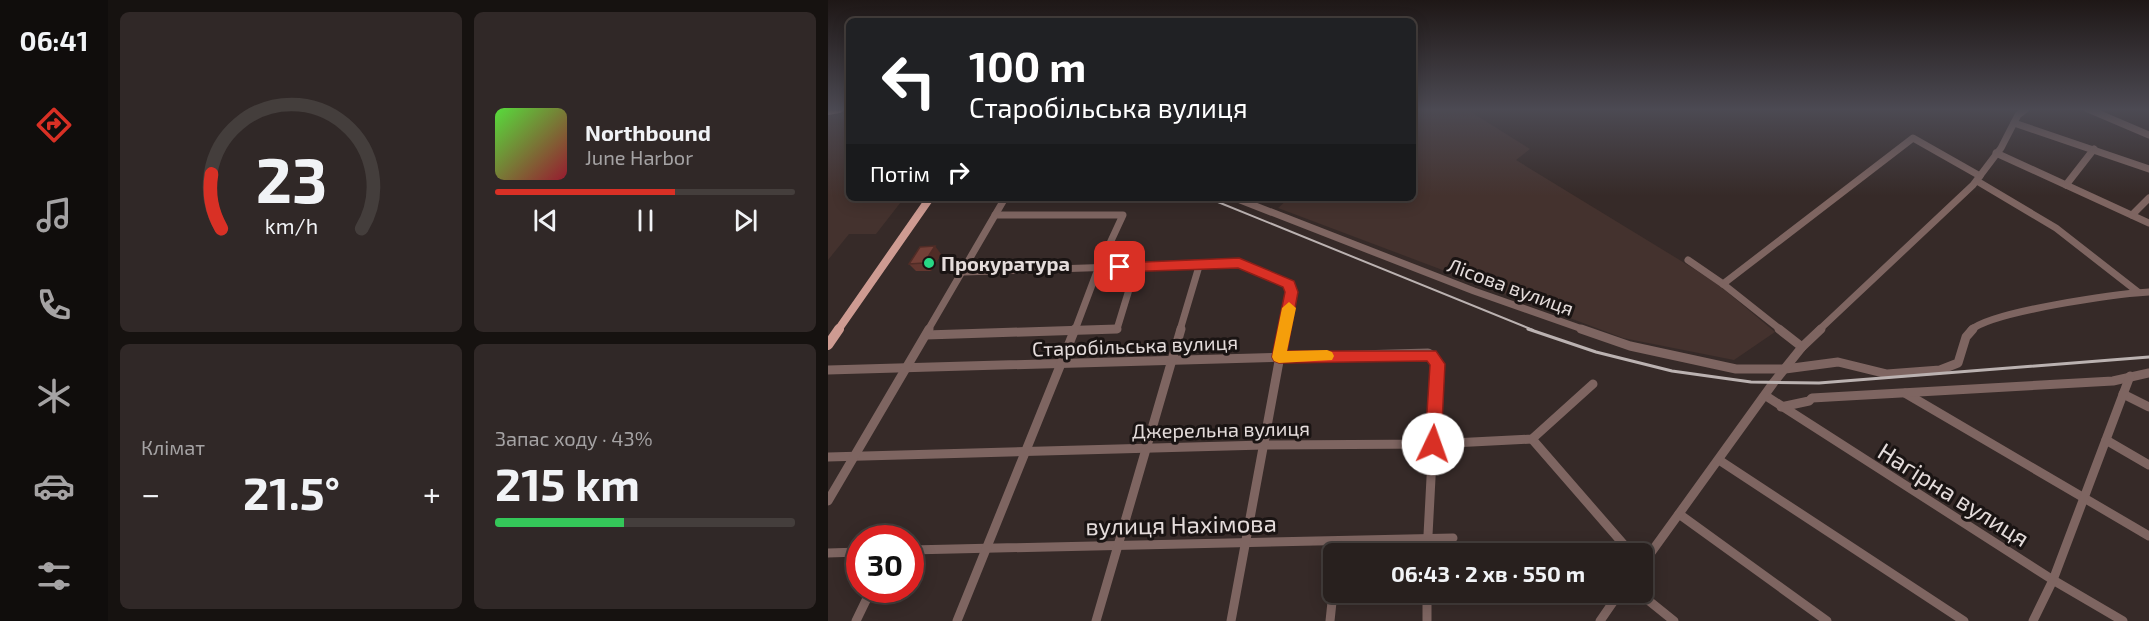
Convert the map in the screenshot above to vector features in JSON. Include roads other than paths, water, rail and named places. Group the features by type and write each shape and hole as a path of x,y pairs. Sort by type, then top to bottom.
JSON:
{"main road":[{"path":"828,345 928,201"}],"street":[{"path":"1723,284 1913,138 2056,228 2139,292 2149,292"},
{"path":"1653,550 1802,347 1979,179 2005,138"},
{"path":"2060,138 2149,169"},
{"path":"2066,185 2094,149"},
{"path":"1996,153 2149,223"},
{"path":"2132,215 2149,198"},
{"path":"828,501 1003,201"},
{"name":"Лісова вулиця","path":"1243,201 1474,291 1630,345 1736,369 1785,369 1838,362 1887,374 1940,370 1958,363 1966,337 1973,328 1992,319 2018,312 2139,292"},
{"path":"957,621 1075,332 1098,269 1123,215 995,215"},
{"path":"1688,260 1723,284 1802,347"},
{"path":"1096,621 1200,263"},
{"path":"963,272 1239,263 1276,278 1291,288 1231,621"},
{"path":"926,335 1117,329 1135,270 1142,266"},
{"name":"Старобільська вулиця","path":"828,370 1428,353 1435,357 1437,364 1433,444"},
{"path":"1781,407 1812,398 2113,381 2149,373"},
{"path":"2033,621 2053,580 2130,376"},
{"path":"1593,384 1532,440 1622,543"},
{"path":"1904,393 2149,536"},
{"path":"2123,394 2149,407"},
{"name":"Нагірна вулиця","path":"1766,396 2053,580 2123,621"},
{"name":"Джерельна вулиця","path":"828,457 1532,440"},
{"path":"2106,440 2149,465"},
{"path":"1427,543 1433,444"},
{"path":"1719,460 1964,621"},
{"path":"1679,514 1827,621"},
{"name":"вулиця Нахімова","path":"924,550 1453,538"},
{"path":"828,553 846,552"},
{"path":"856,621 865,603"},
{"path":"1330,621 1332,603"},
{"path":"1427,603 1427,621"},
{"path":"1600,621 1612,603"},
{"path":"1652,603 1674,621"}],"railway":[{"path":"1215,201 1533,330"},
{"path":"1528,329 1596,352 1672,371 1751,382 1819,383 2149,357"}],"place":[{"name":"Прокуратура","path":"929,263"}]}
